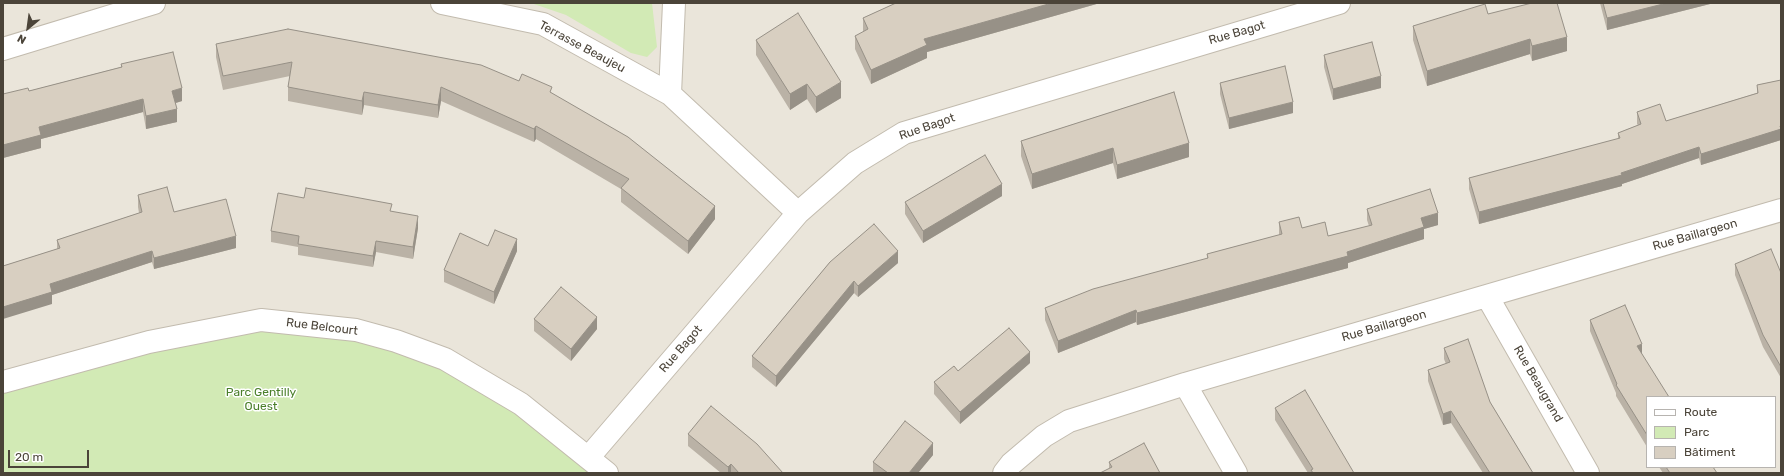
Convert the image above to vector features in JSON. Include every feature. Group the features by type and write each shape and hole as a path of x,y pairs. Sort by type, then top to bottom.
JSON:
{"street":[{"path":"3,49 154,3"},
{"name":"Terrasse Beaujeu","path":"442,3 543,24 670,94 798,213"},
{"path":"670,94 674,3"},
{"name":"Rue Bagot","path":"588,458 798,213 855,163 904,133 1339,3"},
{"name":"Rue Baillargeon","path":"1004,473 1011,464 1044,436 1069,421 1185,384 1781,210"},
{"name":"Rue Beaugrand","path":"1487,296 1588,473"},
{"name":"Rue Belcourt","path":"3,382 149,342 261,320 356,330 396,341 445,359 521,404 607,473"},
{"path":"1185,384 1236,473"}],"shaded area":[{"path":"3,3 1781,3 1781,473 594,473 3,386"}],"green space":[{"path":"531,3 652,3 657,47 647,57 631,53 566,15"},
{"name":"Parc Gentilly Ouest","path":"261,325 353,337 429,363 489,394 594,473 3,473 3,386"}],"building":[{"path":"896,3 1052,3 924,39 927,45 871,70 855,36 868,29 863,18"},
{"path":"1532,3 1557,3 1567,37 1532,46 1530,39 1427,71 1413,26 1485,4 1488,14"},
{"path":"1603,3 1667,3 1607,18"},
{"path":"798,13 841,82 816,97 807,84 790,94 756,40"},
{"path":"288,29 481,65 519,81 522,74 552,87 550,92 628,137 715,206 688,241 621,188 629,179 536,126 534,129 441,87 438,105 364,92 362,101 288,87 292,62 223,76 216,44"},
{"path":"1372,42 1381,76 1333,89 1324,55"},
{"path":"173,52 182,88 172,91 177,109 146,116 143,99 39,127 41,135 3,145 3,94 28,88 29,91 122,67 121,64"},
{"path":"1285,66 1293,102 1229,118 1220,83"},
{"path":"1781,80 1781,129 1701,154 1699,147 1621,173 1622,175 1479,212 1469,178 1620,138 1618,133 1641,124 1637,112 1660,104 1666,121 1758,93 1757,85"},
{"path":"1174,92 1189,143 1117,165 1113,148 1032,174 1021,141"},
{"path":"985,155 1002,184 923,231 905,202"},
{"path":"167,187 174,212 226,199 236,236 154,258 152,251 50,284 52,292 3,307 3,266 60,248 57,240 142,212 138,195"},
{"path":"306,188 392,204 390,211 418,216 413,247 376,241 373,256 298,244 299,236 271,231 278,193 304,198"},
{"path":"1430,189 1438,213 1421,218 1424,227 1347,252 1348,256 1137,313 1136,310 1058,341 1045,308 1093,289 1208,258 1207,254 1282,234 1279,222 1299,217 1302,228 1325,222 1328,236 1372,225 1367,209"},
{"path":"874,224 898,251 858,286 854,281 776,376 752,356 830,262"},
{"path":"495,230 517,239 494,292 444,270 460,233 488,246"},
{"path":"1771,249 1781,273 1781,367 1763,335 1735,264"},
{"path":"561,287 597,317 571,349 534,319"},
{"path":"1625,305 1642,344 1637,346 1668,396 1646,396 1646,433 1616,385 1617,384 1590,320"},
{"path":"1009,328 1030,352 960,412 934,382 954,366 958,371"},
{"path":"1468,339 1490,402 1533,473 1490,473 1451,411 1443,414 1428,370 1450,362 1444,348"},
{"path":"1305,390 1354,473 1313,473 1311,470 1313,469 1275,408"},
{"path":"711,406 757,444 783,473 739,473 731,464 728,467 688,434"},
{"path":"905,421 933,443 909,473 888,473 873,462"},
{"path":"1144,443 1160,473 1100,473 1112,467 1109,462"},
{"path":"1667,468 1714,468 1717,473 1670,473"}]}
